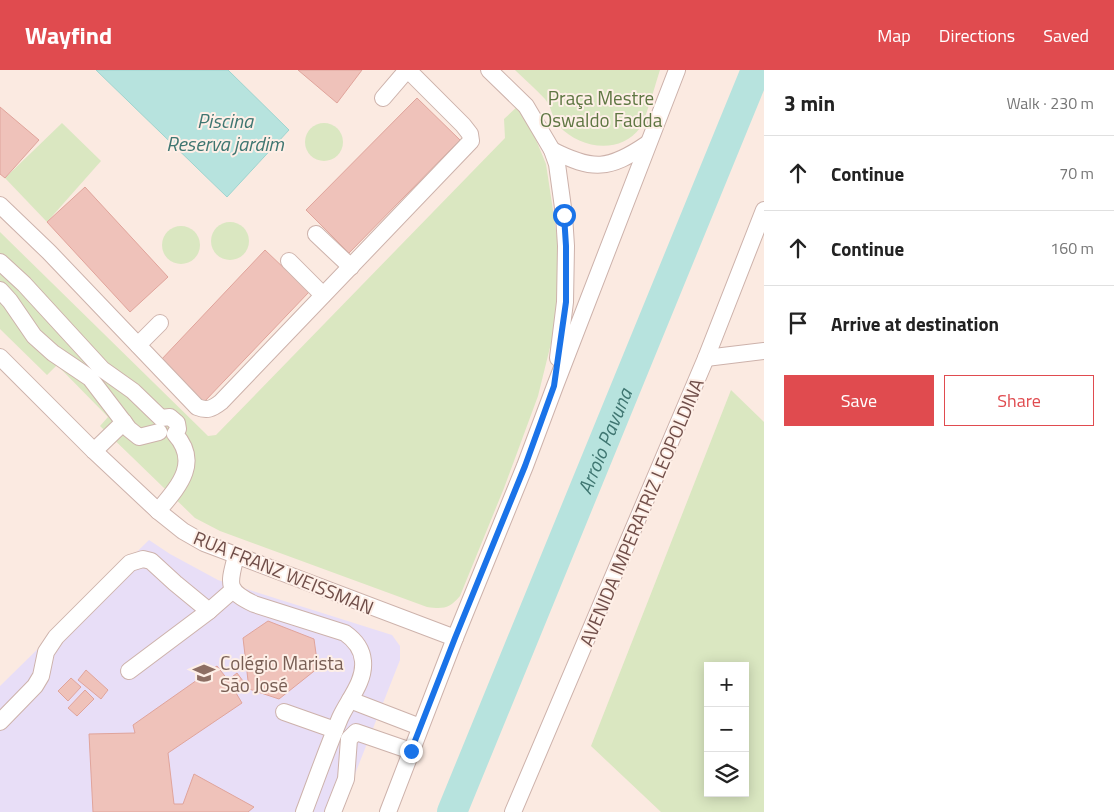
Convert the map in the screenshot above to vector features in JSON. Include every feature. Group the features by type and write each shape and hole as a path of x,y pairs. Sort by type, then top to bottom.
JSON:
{"street":[{"path":"0,205 49,252 197,407 204,410 212,409 324,296 471,141 470,134 463,125 408,70 383,98"},
{"path":"489,70 526,106 552,150 557,164 564,215 566,302 554,386"},
{"path":"388,812 455,638 525,466 554,386 677,70"},
{"path":"552,150 579,162 601,165 628,157 648,144"},
{"name":"AVENIDA IMPERATRIZ LEOPOLDINA","path":"513,812 706,358 764,210"},
{"path":"316,234 351,267"},
{"path":"289,261 324,296"},
{"path":"0,262 24,284 102,369 133,391 165,428 182,442 187,454 185,474 177,488 158,511"},
{"path":"0,290 10,301 34,336 54,353 90,378 129,429 139,437 165,428"},
{"path":"138,345 160,323"},
{"path":"706,358 764,351"},
{"name":"RUA FRANZ WEISSMAN","path":"0,357 94,451 182,531 204,543 236,556 455,638"},
{"path":"94,451 124,422"},
{"path":"236,556 230,580 233,590 240,598 345,633 353,638 360,649 363,662 361,679 335,730 304,812"},
{"path":"0,722 35,686 40,676 46,652 56,637 130,563 143,559 151,561 175,584 210,611"},
{"path":"129,671 210,611 233,590"},
{"path":"350,700 420,727"},
{"path":"284,712 335,730"},
{"path":"333,812 346,779 349,739 356,732 411,751"},
{"path":"321,765 329,763 347,769"}],"shaded area":[{"name":"Colégio Marista São José","path":"149,540 170,554 218,580 392,635 400,646 400,660 340,812 0,812 0,686"}],"green space":[{"name":"Praça Mestre Oswaldo Fadda","path":"515,70 660,70 640,128 632,137 622,142 600,146 578,140 559,126 545,99"},
{"path":"519,105 529,123 546,164 559,250 557,319 538,396 504,488 460,596 449,606 442,608 427,607 220,531 195,518 100,426 108,417 57,365 47,375 0,329 0,232 208,436 216,435 505,138 504,119"},
{"path":"62,123 101,161 47,222 5,178"},
{"path":"324,123 337,129 343,142 337,155 324,161 311,155 305,142 311,129"},
{"path":"230,222 243,228 249,241 243,254 230,260 217,254 211,241 217,228"},
{"path":"181,226 194,232 200,245 194,258 181,264 168,258 162,245 168,232"},
{"path":"731,390 764,422 764,812 661,812 591,746"}],"water":[{"name":"Piscina Reserva jardim","path":"96,70 228,70 289,130 227,197"}],"building":[{"path":"298,70 362,70 337,103"},
{"path":"417,98 460,140 349,253 306,210"},
{"path":"0,107 39,140 5,178 0,174"},
{"path":"85,187 168,277 130,312 47,222"},
{"path":"265,250 309,292 204,402 160,361"},
{"path":"268,621 314,639 318,668 279,699 249,689 243,638"},
{"path":"217,666 228,680 237,673 243,681 233,688 242,703 168,753 174,804 183,804 194,774 254,807 248,812 93,812 89,734 135,733 133,725"},
{"path":"86,670 108,690 101,699 78,680"},
{"path":"71,678 81,687 68,701 58,691"},
{"path":"85,690 94,699 77,716 68,708"}],"waterway":[{"name":"Arroio Pavuna","path":"452,812 756,70"}],"place":[{"name":"Colégio Marista São José","path":"204,673"}],"route":[{"path":"411,751 525,466 554,386 566,302 564,215"}]}
